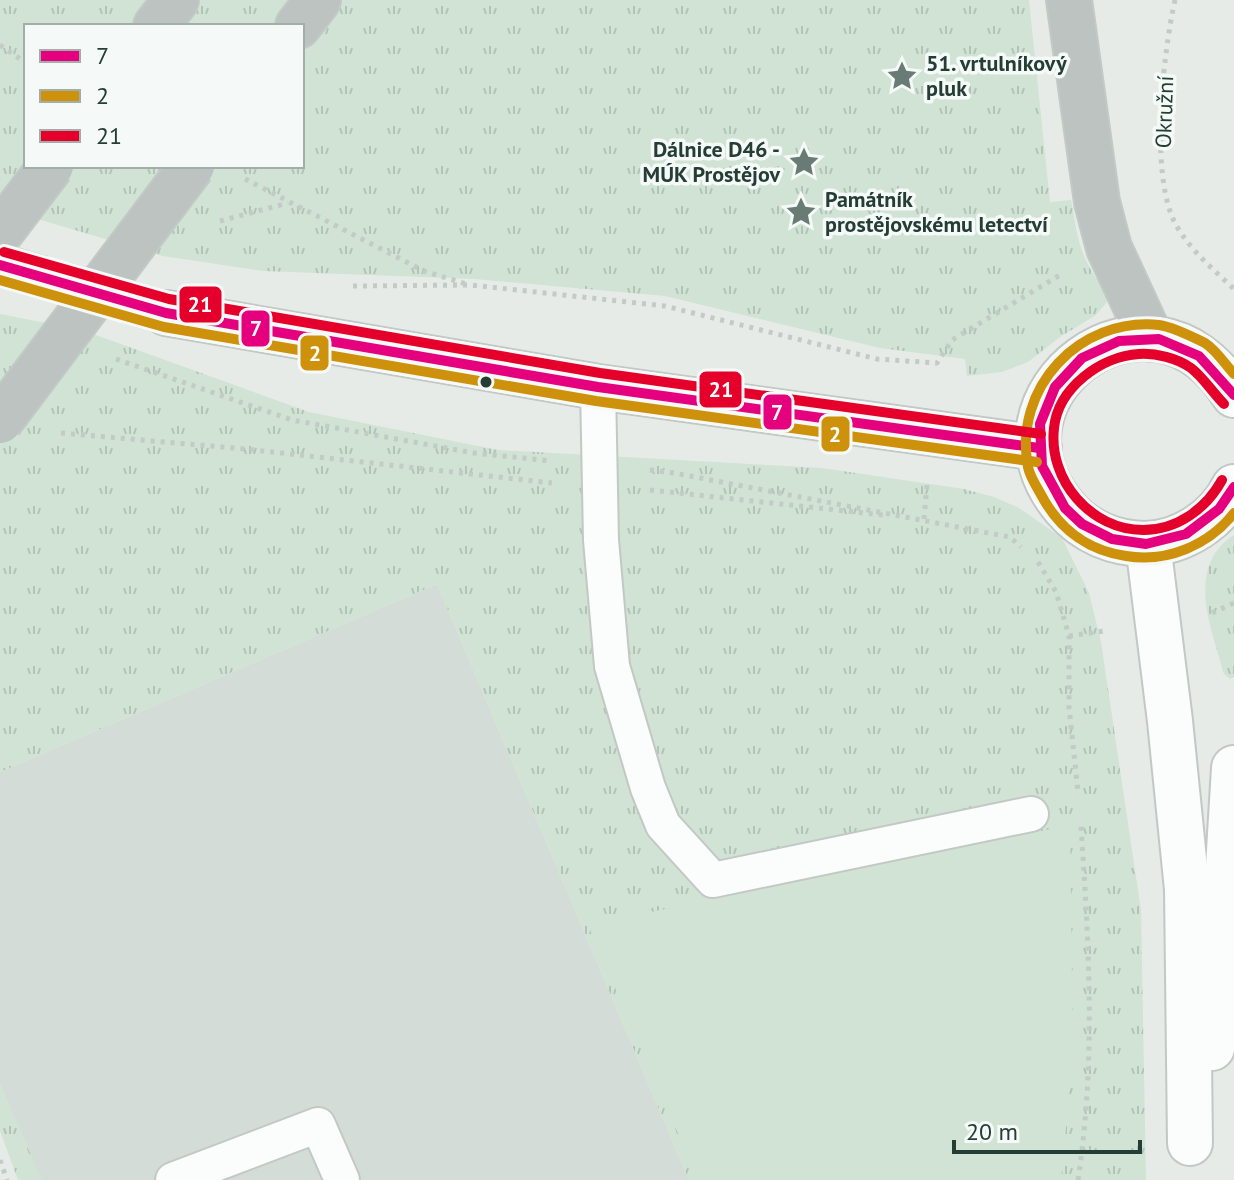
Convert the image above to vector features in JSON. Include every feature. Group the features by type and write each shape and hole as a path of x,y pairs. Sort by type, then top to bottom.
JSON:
{"highway":[{"path":"158,24 176,0"},
{"path":"300,24 318,0"},
{"path":"1069,0 1097,202 1109,248 1151,339"},
{"path":"0,233 49,168"},
{"path":"0,421 190,168"}],"main road":[{"path":"166,313 598,387 1039,448"},
{"path":"1234,395 1222,375 1202,356 1178,344 1126,339 1101,346 1079,359 1061,377 1048,399 1040,424 1039,448 1044,474 1057,498 1074,518 1096,534 1122,542 1148,544 1172,539 1194,529 1214,515 1234,487"},
{"path":"1148,544 1187,889 1190,1162"},
{"path":"1190,1162 1219,1016 1234,768"}],"lane":[{"path":"598,387 601,540 612,666 648,788 663,825 713,880 1031,814"},
{"path":"173,1180 318,1125 342,1180"}],"path":[{"name":"Okružní","path":"1175,0 1163,91 1163,177 1175,223 1193,250 1234,289"},
{"path":"0,45 24,62"},
{"path":"234,173 424,271 471,285 665,306 877,359 937,363 952,340 1073,268"},
{"path":"134,365 292,420 600,476 924,519"},
{"path":"48,432 260,450 540,482 674,473 1010,537 1039,563 1056,592 1069,636 1069,707 1080,804"},
{"path":"924,519 927,485"},
{"path":"1210,615 1234,603"},
{"path":"1078,1180 1086,1130 1091,1006 1081,820"},
{"path":"0,1160 7,1180"}],"shaded area":[{"path":"437,584 689,1180 41,1180 0,1084 0,772"}],"green space":[{"path":"0,0 1029,0 1050,202 1071,200 1081,247 1107,302 1096,315 1028,362 1002,372 967,376 965,359 880,348 665,296 475,279 263,271 163,256 0,208"},
{"path":"0,314 82,330 309,412 498,450 822,468 964,489 1019,508 1062,538 1089,593 1101,642 1141,910 1146,1180 689,1180 437,584 0,772"},
{"path":"1234,535 1234,677 1230,679 1224,674 1209,619 1206,581 1210,564 1219,548"},
{"path":"1070,825 1073,1054 1061,1180 698,1180 588,925"},
{"path":"0,1084 41,1180 18,1180 0,1131"}],"tunnel":[{"path":"0,265 166,313"}],"transit line":[{"name":"21","path":"4,252 169,299 600,373 1041,434"},
{"name":"7","path":"0,265 166,313 598,387 1039,448"},
{"name":"2","path":"0,280 164,327 596,401 1037,462"},
{"name":"2","path":"1234,374 1205,343 1183,332 1159,325 1130,326 1103,333 1078,346 1058,363 1042,385 1031,410 1026,438 1029,471 1051,511 1078,538 1101,550 1141,557 1172,554 1200,543 1234,513"},
{"name":"7","path":"1234,395 1199,356 1159,339 1119,341 1082,358 1055,387 1040,424 1042,466 1065,508 1082,524 1112,539 1146,544 1186,534 1219,509 1234,487"},
{"name":"21","path":"1222,480 1199,509 1179,522 1156,529 1124,528 1090,511 1066,483 1058,466 1054,428 1064,400 1084,377 1110,361 1139,354 1166,357 1185,364 1224,404"}],"place":[{"name":"51. vrtulníkový pluk","path":"902,76"},
{"name":"Dálnice D46 - MÚK Prostějov","path":"804,162"},
{"name":"Památník prostějovskému letectví","path":"801,212"}]}
